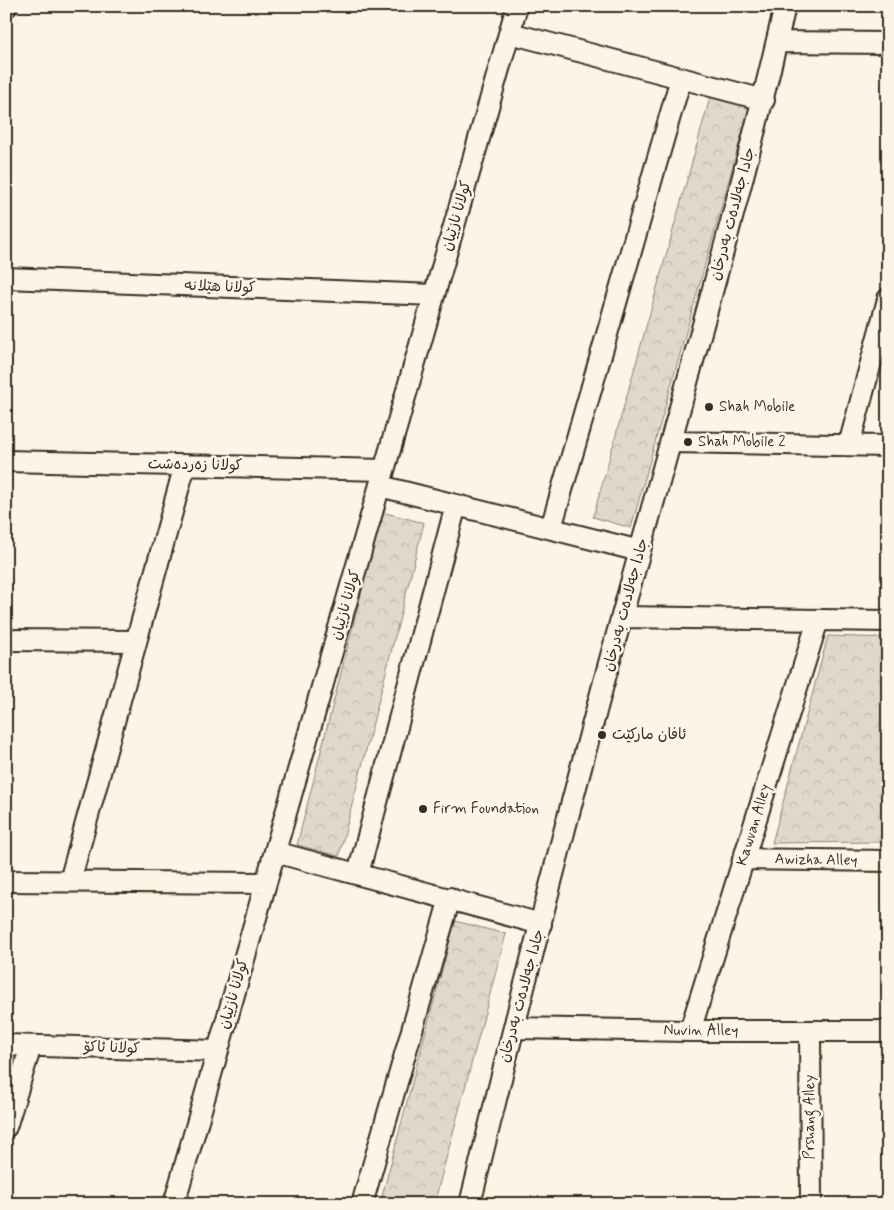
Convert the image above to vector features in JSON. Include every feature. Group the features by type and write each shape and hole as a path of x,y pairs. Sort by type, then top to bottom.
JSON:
{"street":[{"name":"کولانا نازێیان","path":"174,1204 517,6"},
{"name":"جادا جەلادەت بەدرخان","path":"470,1204 541,924 640,551 764,100 786,6"},
{"path":"510,33 764,100"},
{"path":"777,42 888,44"},
{"path":"551,528 681,78"},
{"name":"کولانا هێلانە","path":"6,278 434,296"},
{"path":"850,445 888,299"},
{"path":"671,442 888,446"},
{"name":"کولانا زەردەشت","path":"6,461 185,465 382,478 456,505 640,551"},
{"path":"70,882 185,465"},
{"path":"358,874 456,505"},
{"path":"623,616 888,621"},
{"name":"Kawvan Alley","path":"690,1031 818,620"},
{"path":"6,640 136,641"},
{"path":"275,852 541,924"},
{"name":"Awizha Alley","path":"743,860 888,861"},
{"path":"6,881 266,882"},
{"path":"362,1204 450,898"},
{"name":"Nuvin Alley","path":"514,1028 690,1031 888,1031"},
{"name":"Prshang Alley","path":"810,1031 811,1204"},
{"name":"کولانا ئاکۆ","path":"6,1045 218,1051"},
{"path":"6,1127 30,1046"}],"green space":[{"path":"711,94 750,105 631,528 593,517"},
{"path":"382,512 424,523 339,856 297,845"},
{"path":"828,636 888,638 888,842 772,843"},
{"path":"455,921 506,934 434,1204 380,1204"}],"place":[{"name":"Shah Mobile","path":"709,407"},
{"name":"Shah Mobile 2","path":"688,442"},
{"name":"ئافان مارکێت","path":"602,735"},
{"name":"Firm Foundation","path":"423,809"}]}
